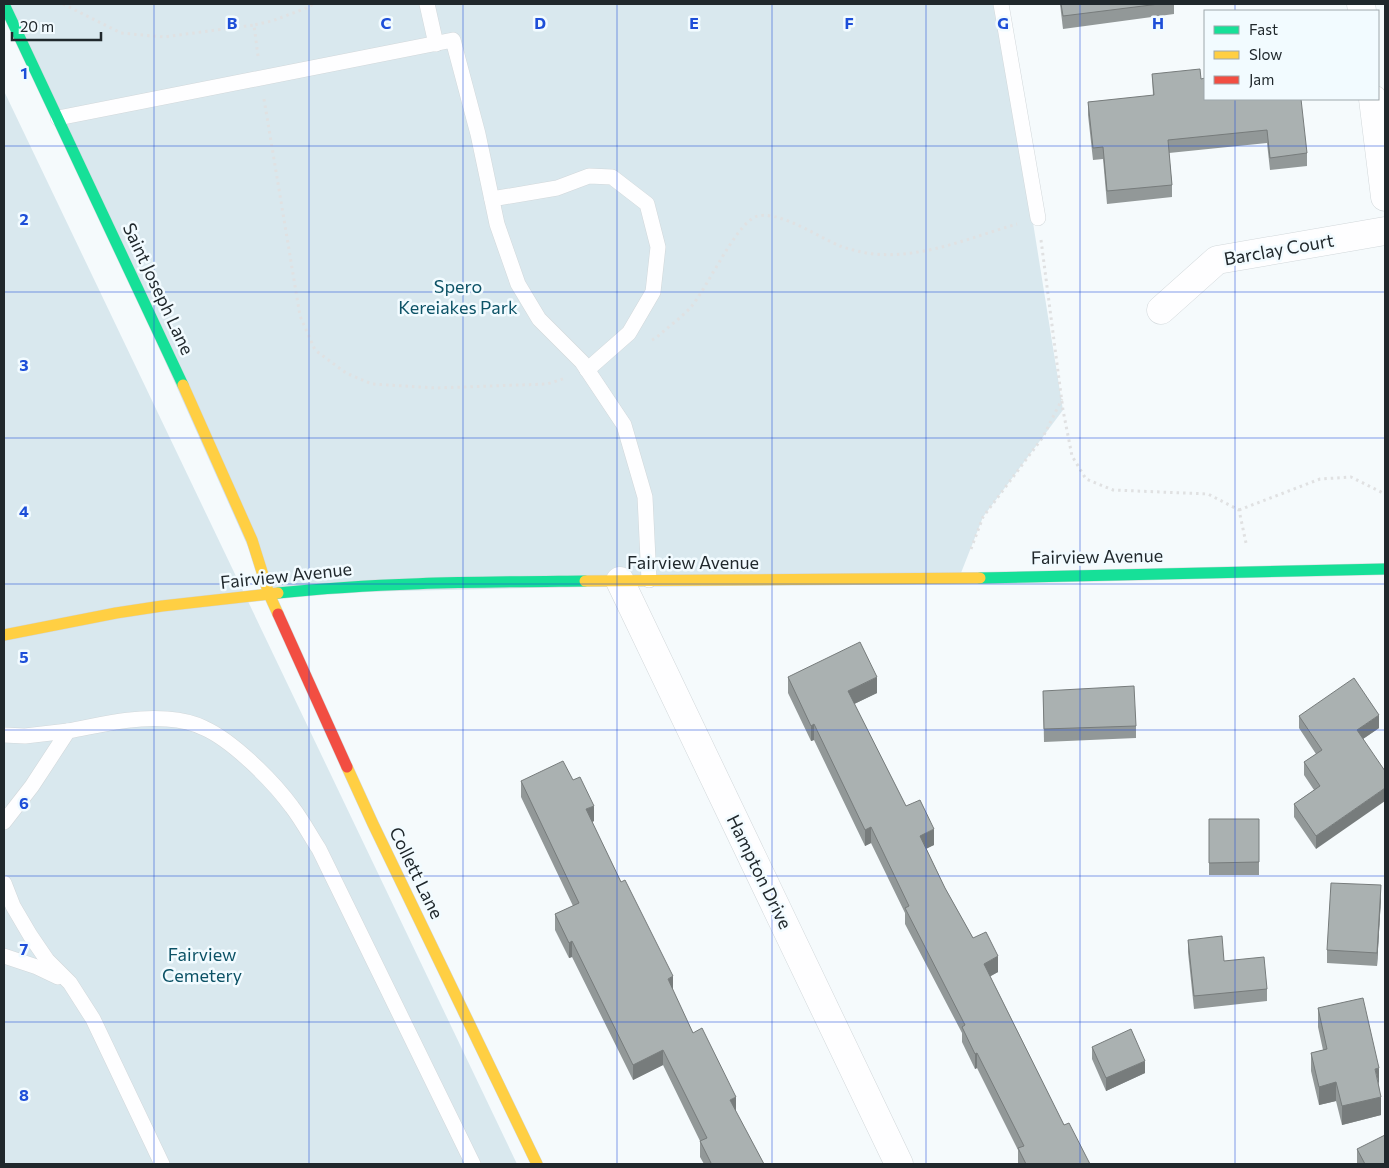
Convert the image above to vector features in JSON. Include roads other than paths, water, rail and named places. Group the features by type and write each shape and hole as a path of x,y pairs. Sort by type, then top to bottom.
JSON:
{"main road":[{"name":"Saint Joseph Lane","path":"4,4 124,258 248,531 269,594"},
{"name":"Fairview Avenue","path":"4,635 116,612 350,586 1385,570"},
{"name":"Collett Lane","path":"269,594 373,824 537,1164"}],"street":[{"path":"1373,100 1385,197"},
{"name":"Barclay Court","path":"1161,310 1217,260 1385,231"},
{"name":"Hampton Drive","path":"620,581 899,1164"}],"lane":[{"path":"426,4 436,44"},
{"path":"1001,4 1038,218"},
{"path":"58,118 453,40 478,134 497,224 518,284 539,319 582,362 624,425 645,497 649,580"},
{"path":"492,199 556,188 589,176 612,177 647,204 658,247 653,292 629,333 587,370"},
{"path":"4,735 32,735 143,719 168,719 206,728 250,761 292,807 319,849 473,1164"},
{"path":"4,822 32,786 68,731"},
{"path":"4,883 13,906 46,960 70,983 93,1019 162,1164"},
{"path":"4,956 37,967 70,983"}],"park label":[{"name":"Spero Kereiakes Park","path":"458,297"},
{"name":"Fairview Cemetery","path":"202,965"}]}
